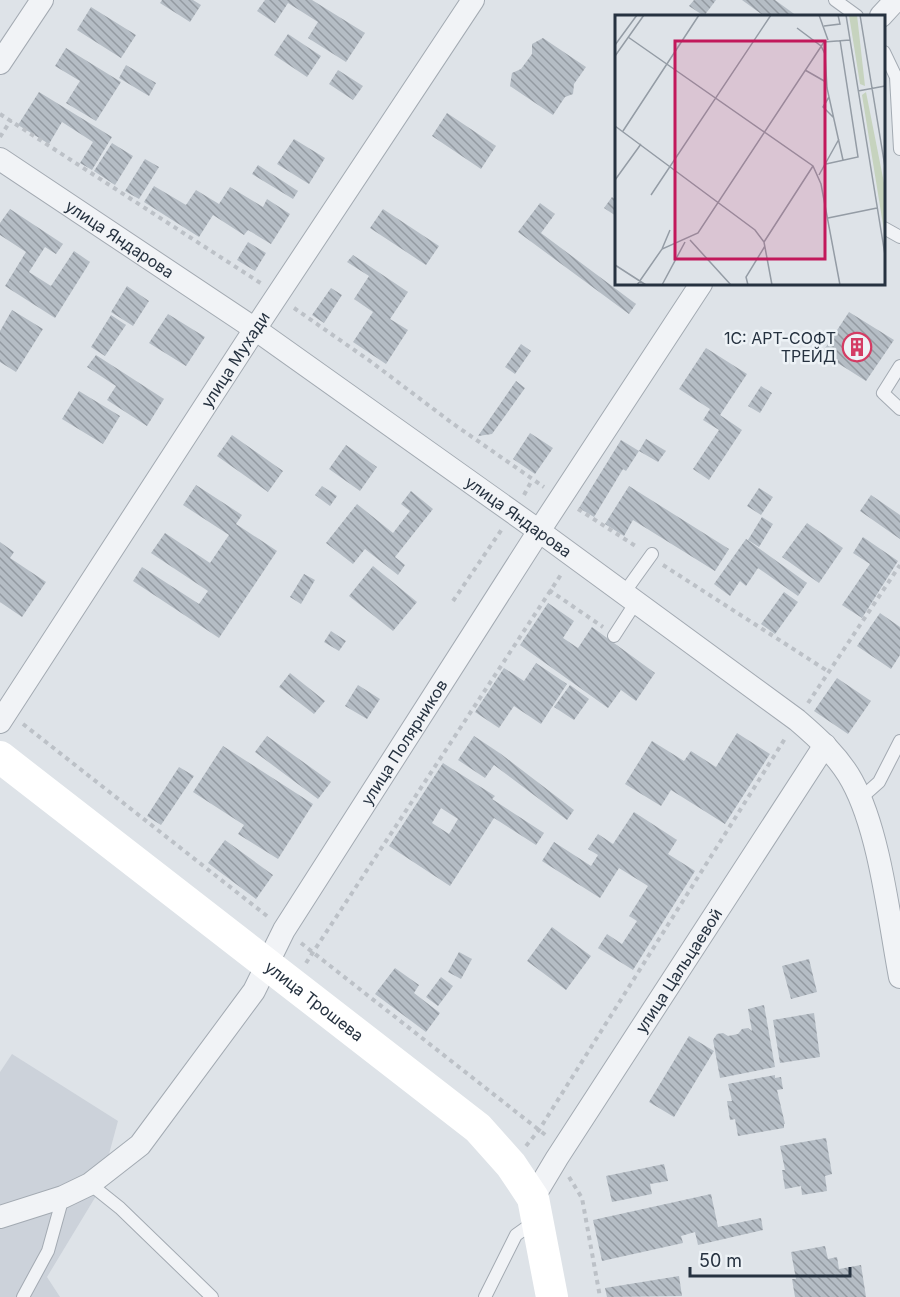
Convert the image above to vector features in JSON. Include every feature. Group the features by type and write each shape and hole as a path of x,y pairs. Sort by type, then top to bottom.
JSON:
{"street":[{"path":"0,63 42,0"},
{"name":"улица Мухади","path":"4,717 277,295 473,0"},
{"path":"882,15 898,0"},
{"name":"улица Яндарова","path":"0,159 255,329 540,531 797,720 825,745 856,788 877,852 900,977"},
{"name":"улица Полярников","path":"0,1217 63,1197 90,1184 141,1145 254,991 284,930 700,285"},
{"name":"улица Цальцаевой","path":"536,1208 557,1158 825,745"},
{"name":"улица Трошева","path":"0,757 478,1128 511,1166 536,1208 552,1297"},
{"path":"804,778 820,773 836,773 856,788"}],"lane":[{"path":"835,0 856,15"},
{"path":"885,54 896,77 900,149"},
{"path":"885,229 900,237"},
{"path":"900,366 883,393 900,409"},
{"path":"614,636 651,555"},
{"path":"856,788 879,782 900,741"},
{"path":"90,1184 120,1208 212,1297"},
{"path":"23,1297 48,1251 63,1197"},
{"path":"485,1297 516,1234 536,1208"}],"path":[{"path":"0,114 252,277 532,480 829,672"},
{"path":"0,137 11,120"},
{"path":"453,601 514,513 532,480"},
{"path":"292,984 549,590 574,556"},
{"path":"511,1166 539,1130 797,720 900,565"},
{"path":"549,590 614,636"},
{"path":"4,717 313,952 558,1145 557,1158 582,1198 600,1297"}],"shaded area":[{"path":"12,1054 118,1121 99,1191 47,1277 60,1297 0,1297 0,1072"}],"building":[{"path":"162,0 193,0 201,5 190,22 160,3"},
{"path":"265,0 312,0 365,33 346,62 308,38 318,22 288,3 275,23 257,11"},
{"path":"694,0 716,0 705,15 689,6"},
{"path":"742,0 775,0 796,15 763,15"},
{"path":"91,7 136,35 121,58 77,30"},
{"path":"288,34 321,56 307,77 274,55"},
{"path":"543,38 586,67 574,84 573,94 565,97 553,115 510,86 512,73 521,69 532,54 532,44"},
{"path":"66,48 121,82 96,121 66,103 80,81 55,66"},
{"path":"126,65 156,83 149,96 119,78"},
{"path":"338,70 363,86 353,100 329,84"},
{"path":"39,92 112,137 92,170 80,163 93,142 62,122 49,144 18,125"},
{"path":"447,113 496,146 481,169 432,136"},
{"path":"294,139 325,158 309,184 277,164"},
{"path":"112,143 133,156 115,185 94,171"},
{"path":"145,159 159,167 139,199 125,191"},
{"path":"258,165 298,191 293,199 252,174"},
{"path":"154,186 186,205 196,190 219,204 230,187 263,207 267,199 290,214 271,244 248,230 244,235 213,215 199,237 144,202"},
{"path":"612,197 615,199 615,215 604,208"},
{"path":"540,203 555,214 541,233 636,304 629,314 518,232"},
{"path":"10,209 63,244 56,254 45,247 29,272 51,286 74,251 90,262 55,318 5,286 26,252 0,235 0,223"},
{"path":"383,209 439,246 426,265 370,228"},
{"path":"248,242 266,253 255,271 237,260"},
{"path":"353,255 408,292 390,319 408,330 386,364 353,342 373,312 354,299 369,276 347,262"},
{"path":"127,286 149,301 133,326 111,312"},
{"path":"331,288 342,295 324,323 312,315"},
{"path":"12,310 43,329 16,372 0,362 0,331"},
{"name":"1С: АРТ-СОФТ ТРЕЙД","path":"849,312 894,340 866,381 822,353"},
{"path":"168,314 205,337 186,366 149,343"},
{"path":"111,315 126,325 105,356 91,347"},
{"path":"521,344 531,351 515,374 505,367"},
{"path":"706,348 747,374 720,415 742,430 709,480 693,469 719,430 703,420 710,409 679,389"},
{"path":"96,355 164,399 147,426 107,400 116,386 87,367"},
{"path":"516,381 525,388 492,434 478,436"},
{"path":"761,386 772,393 760,413 748,406"},
{"path":"79,391 120,416 103,444 62,419"},
{"path":"530,433 553,448 535,474 513,459"},
{"path":"232,435 283,471 268,492 217,456"},
{"path":"646,439 666,451 658,462 639,451"},
{"path":"621,440 639,451 626,471 623,469 594,517 579,508"},
{"path":"346,445 377,467 360,491 329,469"},
{"path":"196,485 242,515 236,524 277,551 219,638 133,581 142,567 199,604 208,591 151,553 165,533 210,563 229,535 183,505"},
{"path":"322,486 337,496 330,506 315,495"},
{"path":"629,486 729,549 715,571 633,520 624,536 605,524"},
{"path":"759,488 773,497 761,515 747,506"},
{"path":"411,491 433,509 395,557 405,565 398,575 365,549 353,564 326,543 357,504 393,533 410,511 401,504"},
{"path":"871,495 900,515 900,539 860,511"},
{"path":"762,517 773,524 759,547 748,540"},
{"path":"807,523 843,548 819,583 782,557"},
{"path":"863,537 898,561 862,618 842,605 870,564 853,553"},
{"path":"746,539 807,583 798,596 758,568 746,586 740,581 730,596 714,584"},
{"path":"0,542 14,552 10,558 46,582 22,617 0,602"},
{"path":"373,566 417,602 393,631 349,596"},
{"path":"304,574 315,580 301,604 290,597"},
{"path":"784,592 798,602 775,634 761,624"},
{"path":"548,603 574,621 563,638 578,648 592,627 655,673 636,701 621,690 608,708 520,645"},
{"path":"880,613 900,627 900,655 891,669 857,646"},
{"path":"331,631 346,641 339,651 324,642"},
{"path":"536,663 567,684 541,724 514,706 499,728 475,712 504,668 524,681"},
{"path":"290,673 325,701 314,714 279,687"},
{"path":"837,678 871,701 848,734 814,711"},
{"path":"358,685 380,699 367,719 345,706"},
{"path":"570,685 589,699 574,720 554,707"},
{"path":"737,733 770,754 725,824 671,790 661,806 625,784 652,741 684,761 691,751 716,767"},
{"path":"267,736 331,782 318,799 255,752"},
{"path":"474,736 574,810 567,820 494,765 485,778 458,760"},
{"path":"223,746 313,804 278,859 238,834 244,825 193,792"},
{"path":"443,763 495,796 492,799 544,833 536,845 494,818 450,886 389,846","holes":["441,808 458,819 449,834 432,823"]},
{"path":"179,767 194,776 161,825 147,816"},
{"path":"634,812 677,840 668,854 695,871 633,970 598,948 607,934 622,944 637,921 629,916 648,886 619,868 600,898 542,861 554,842 591,866 598,855 588,849 598,834 613,844"},
{"path":"225,840 273,875 256,899 208,863"},
{"path":"552,927 591,956 566,990 527,961"},
{"path":"459,952 472,959 461,979 448,972"},
{"path":"809,959 817,992 791,999 782,966"},
{"path":"395,968 419,985 414,993 440,1013 426,1032 375,994"},
{"path":"441,977 453,986 438,1006 426,997"},
{"path":"764,1005 775,1067 720,1078 713,1040 717,1034 723,1033 728,1036 738,1034 742,1029 748,1028 752,1031 748,1009"},
{"path":"814,1013 820,1057 780,1063 773,1020"},
{"path":"689,1036 714,1051 674,1117 649,1102"},
{"path":"775,1075 775,1078 781,1077 783,1089 777,1090 784,1128 738,1136 735,1119 730,1120 727,1101 732,1101 728,1084"},
{"path":"826,1138 832,1174 825,1176 827,1191 802,1195 801,1186 785,1189 782,1170 785,1170 780,1146"},
{"path":"664,1164 668,1181 650,1184 652,1194 612,1202 606,1176"},
{"path":"711,1194 718,1227 761,1218 763,1230 698,1245 695,1232 681,1236 683,1243 602,1261 593,1220"},
{"path":"825,1246 828,1259 837,1257 839,1269 861,1265 866,1297 795,1297 792,1279 796,1279 791,1252"},
{"path":"679,1276 682,1296 607,1297 605,1288"}],"place":[{"name":"1С: АРТ-СОФТ ТРЕЙД","path":"857,347"}]}
